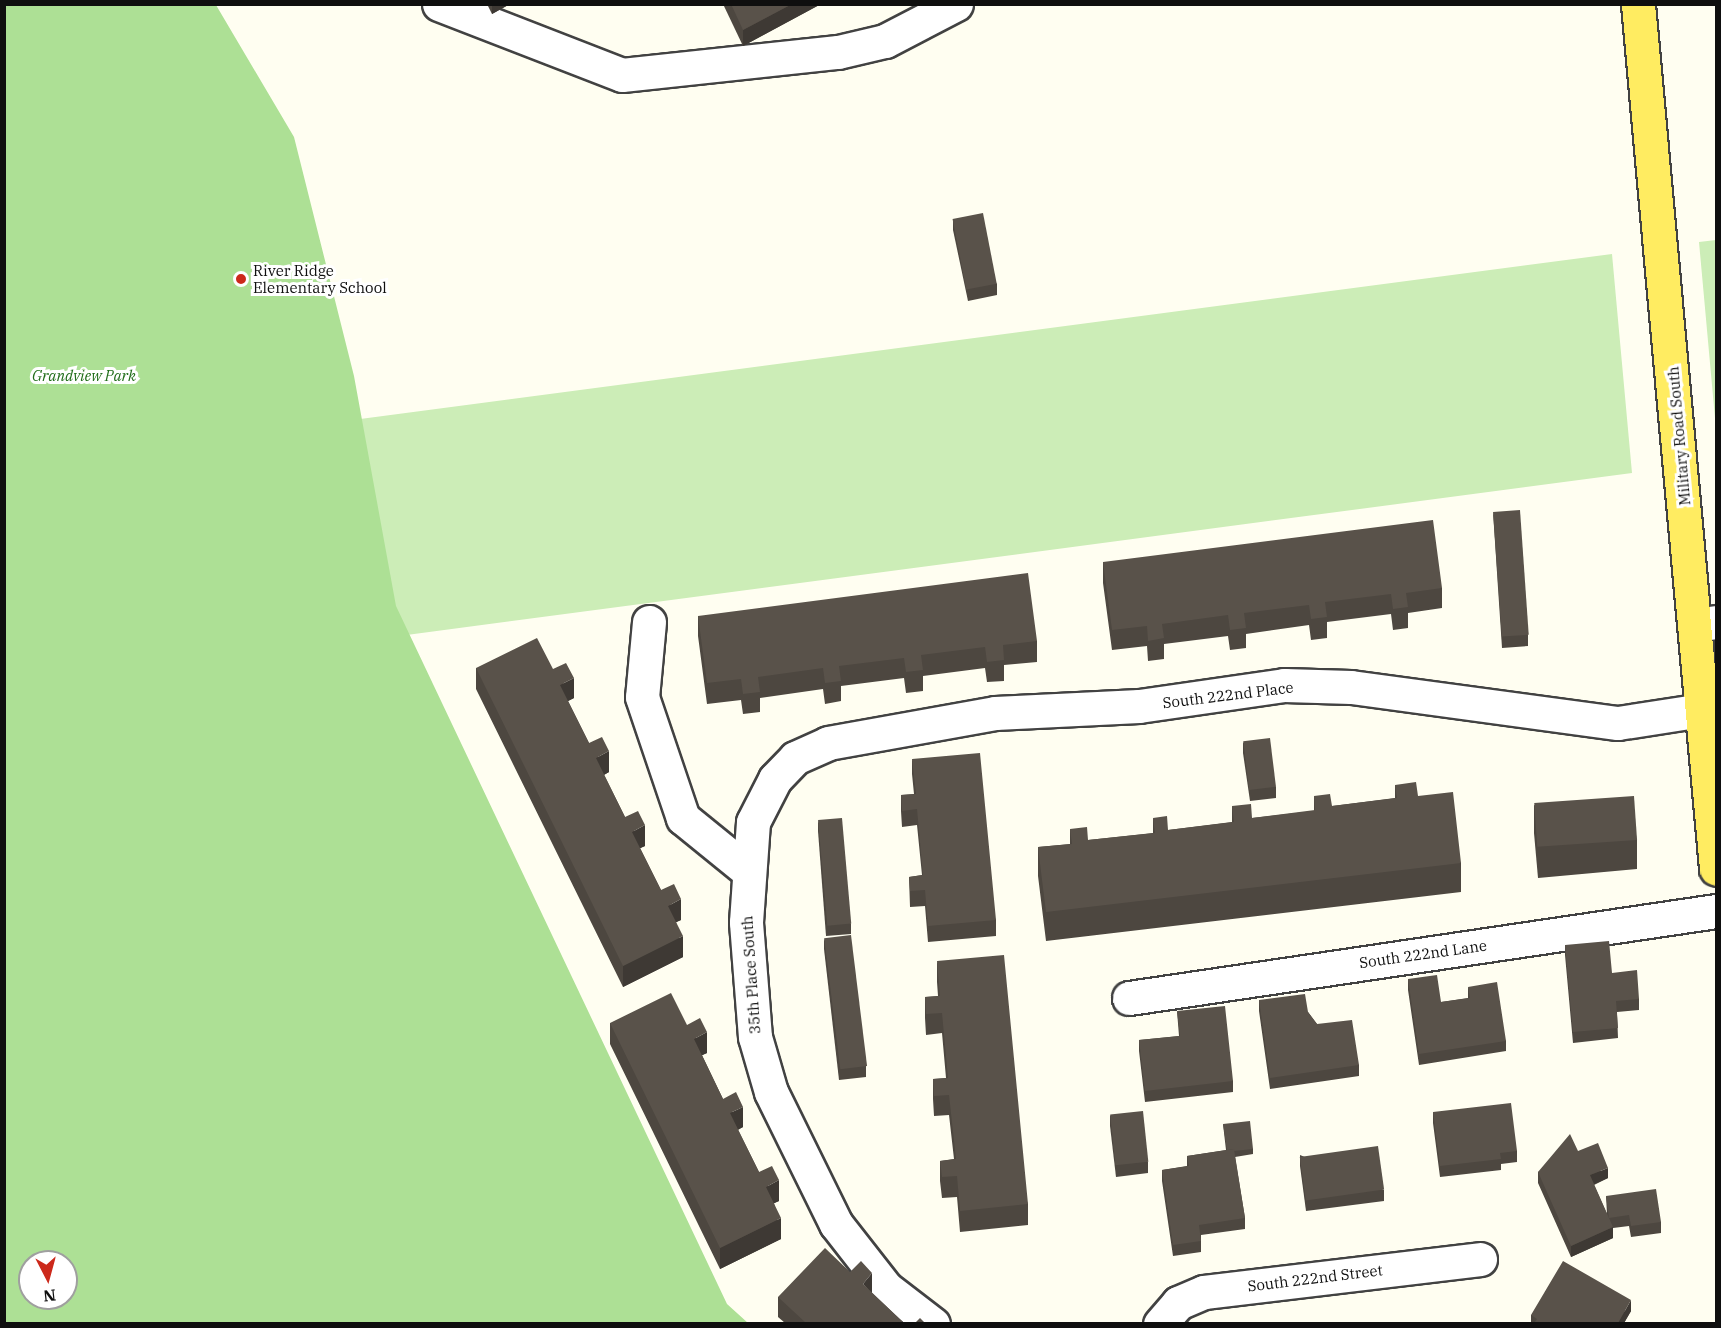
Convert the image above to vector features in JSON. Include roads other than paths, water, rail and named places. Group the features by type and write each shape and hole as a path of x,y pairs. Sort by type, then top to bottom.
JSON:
{"main road":[{"name":"Military Road South","path":"1638,4 1706,624 1702,710 1716,868"}],"street":[{"path":"439,4 622,75 838,52 885,41 956,4"},
{"path":"649,622 642,697 682,819 747,870"},
{"name":"South 222nd Place","path":"896,732 995,713 1138,706 1284,686 1351,687 1618,723 1702,710"},
{"name":"35th Place South","path":"896,732 828,743 795,758 775,779 753,822 747,870 755,1037 771,1092 836,1224 886,1288 933,1323"},
{"name":"South 222nd Lane","path":"1129,998 1716,911"},
{"name":"South 222nd Street","path":"1160,1323 1178,1303 1204,1292 1479,1259"}],"place":[{"name":"River Ridge Elementary School","path":"241,279"}],"park label":[{"name":"Grandview Park","path":"84,376"}]}
